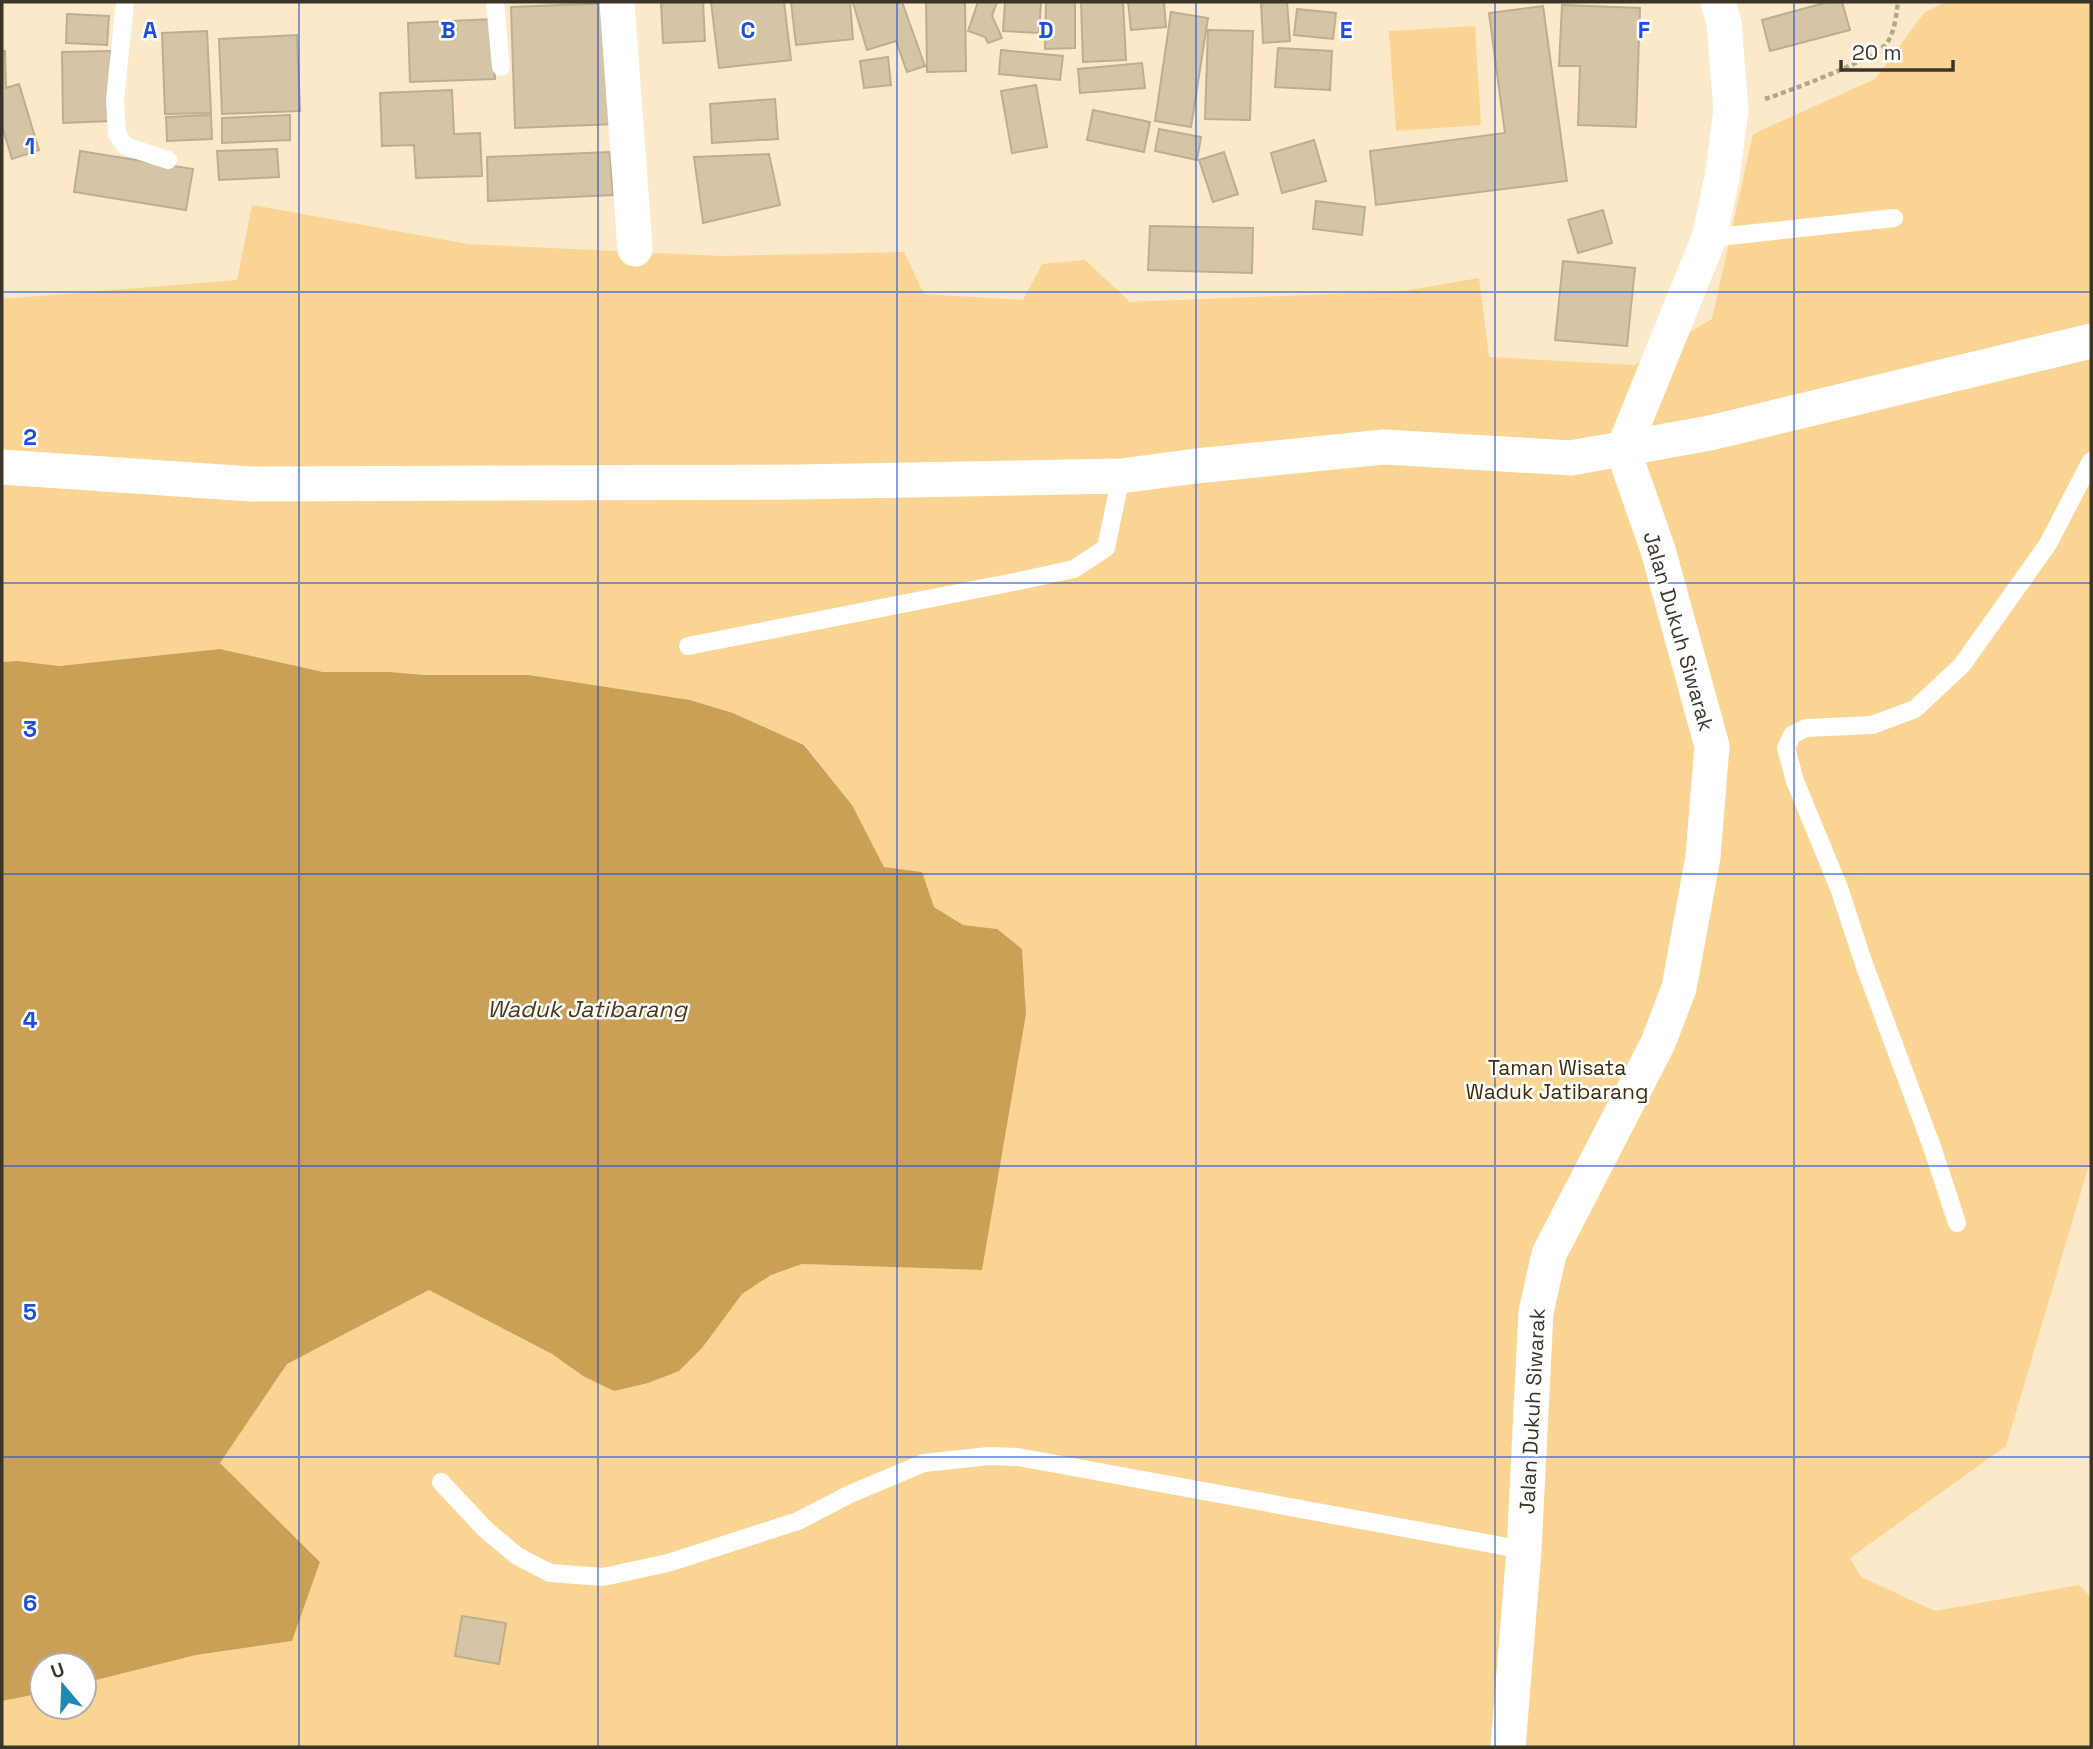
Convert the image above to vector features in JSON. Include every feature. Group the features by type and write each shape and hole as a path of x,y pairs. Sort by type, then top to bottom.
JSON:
{"street":[{"path":"617,2 635,249"},
{"path":"1623,450 1709,238 1731,110 1724,23 1718,2"},
{"path":"2,467 251,484 799,482 1121,477 1196,466 1384,447 1572,458 1710,433 2091,341"},
{"name":"Jalan Dukuh Siwarak","path":"1508,1747 1524,1550 1536,1312 1549,1254 1658,1043 1679,988 1703,857 1712,746 1658,550 1623,450"}],"lane":[{"path":"125,2 115,100 117,134 125,146 168,160"},
{"path":"495,2 501,67"},
{"path":"1709,238 1894,218"},
{"path":"1957,1223 1839,888 1794,781 1786,748 1792,735 1806,728 1872,725 1915,709 1962,665 2048,544 2091,461"},
{"path":"688,646 1074,569 1106,548 1121,477"},
{"path":"441,1482 485,1529 517,1556 550,1573 603,1577 668,1563 798,1521 850,1494 924,1463 989,1456 1018,1457 1524,1550"}],"path":[{"path":"1731,110 1801,87 1885,46 1894,30 1898,2"}],"green space":[{"name":"Taman Wisata Waduk Jatibarang","path":"1945,2 2091,2 2091,1158 2006,1446 1850,1558 1861,1577 1935,1611 2079,1585 2091,1597 2091,1747 2,1747 2,1701 28,1696 28,1721 98,1721 98,1680 196,1655 292,1641 320,1562 220,1463 287,1364 429,1290 552,1354 583,1376 722,1320 742,1294 771,1275 802,1264 982,1270 997,929 963,925 934,907 922,872 884,867 852,805 805,745 733,713 690,700 529,675 323,672 220,649 59,666 18,661 2,662 2,299 237,280 252,205 468,244 722,256 904,252 924,294 1023,300 1042,264 1085,260 1130,302 1404,291 1479,278 1489,357 1634,365 1712,319 1753,134 1875,79 1924,13"},
{"path":"1475,26 1481,125 1396,131 1389,31"}],"water":[{"name":"Waduk Jatibarang","path":"220,649 323,672 529,675 690,700 733,713 804,745 852,805 884,867 922,872 934,907 963,925 997,929 1022,949 1026,1014 982,1270 802,1264 771,1275 742,1294 702,1348 679,1371 648,1383 614,1391 583,1376 552,1354 429,1290 287,1364 220,1463 320,1562 292,1641 196,1655 98,1680 98,1651 28,1651 28,1696 2,1701 2,662 18,661 59,666"}],"building":[{"path":"661,2 703,2 705,41 663,43"},
{"path":"711,2 784,2 791,60 719,68"},
{"path":"791,2 850,2 853,39 796,45"},
{"path":"902,2 925,66 907,72 896,41 867,50 853,3"},
{"path":"926,2 965,2 966,71 927,72"},
{"path":"978,2 997,2 992,16 1002,38 988,43 985,37 968,31"},
{"path":"1005,2 1041,2 1039,33 1003,31"},
{"path":"1046,2 1075,2 1075,48 1045,49"},
{"path":"1081,2 1123,2 1126,60 1083,62"},
{"path":"1128,2 1164,2 1166,27 1131,30"},
{"path":"1261,2 1287,2 1290,41 1263,43"},
{"path":"1828,2 1842,2 1850,30 1770,51 1762,20"},
{"path":"612,3 617,124 515,128 511,7"},
{"path":"1562,5 1640,8 1636,127 1578,125 1580,66 1559,66"},
{"path":"1543,6 1567,181 1376,205 1370,151 1505,133 1489,13"},
{"path":"1297,9 1336,13 1333,39 1294,35"},
{"path":"1171,12 1208,18 1191,127 1155,121"},
{"path":"67,14 109,16 107,45 66,43"},
{"path":"493,19 495,79 410,82 408,23"},
{"path":"1208,30 1253,31 1250,120 1205,119"},
{"path":"207,31 211,113 165,114 162,33"},
{"path":"297,35 300,111 222,114 219,39"},
{"path":"1278,48 1332,51 1330,90 1275,87"},
{"path":"1001,50 1063,56 1060,80 999,74"},
{"path":"2,51 5,51 6,88 19,84 39,150 12,159 2,126"},
{"path":"111,51 112,121 63,123 62,52"},
{"path":"888,57 891,85 864,88 860,61"},
{"path":"1142,63 1145,88 1080,93 1078,69"},
{"path":"1036,85 1047,147 1012,153 1001,91"},
{"path":"452,90 454,134 480,133 482,176 416,178 414,145 382,146 380,93"},
{"path":"775,99 778,139 712,143 710,104"},
{"path":"1093,110 1150,122 1144,152 1087,140"},
{"path":"211,115 212,139 167,141 166,117"},
{"path":"290,115 290,140 222,143 222,118"},
{"path":"1159,129 1201,137 1197,160 1155,151"},
{"path":"1314,140 1326,181 1282,193 1271,153"},
{"path":"277,149 279,177 219,180 217,151"},
{"path":"80,151 193,169 186,210 74,192"},
{"path":"610,152 613,195 488,201 487,157"},
{"path":"1224,152 1238,194 1213,202 1199,160"},
{"path":"769,154 780,205 703,223 694,157"},
{"path":"1316,201 1365,207 1362,235 1313,229"},
{"path":"1603,210 1612,243 1578,253 1568,220"},
{"path":"1150,226 1253,228 1252,273 1148,270"},
{"path":"1563,261 1635,268 1627,346 1555,340"},
{"path":"462,1616 506,1623 499,1664 455,1656"}]}
